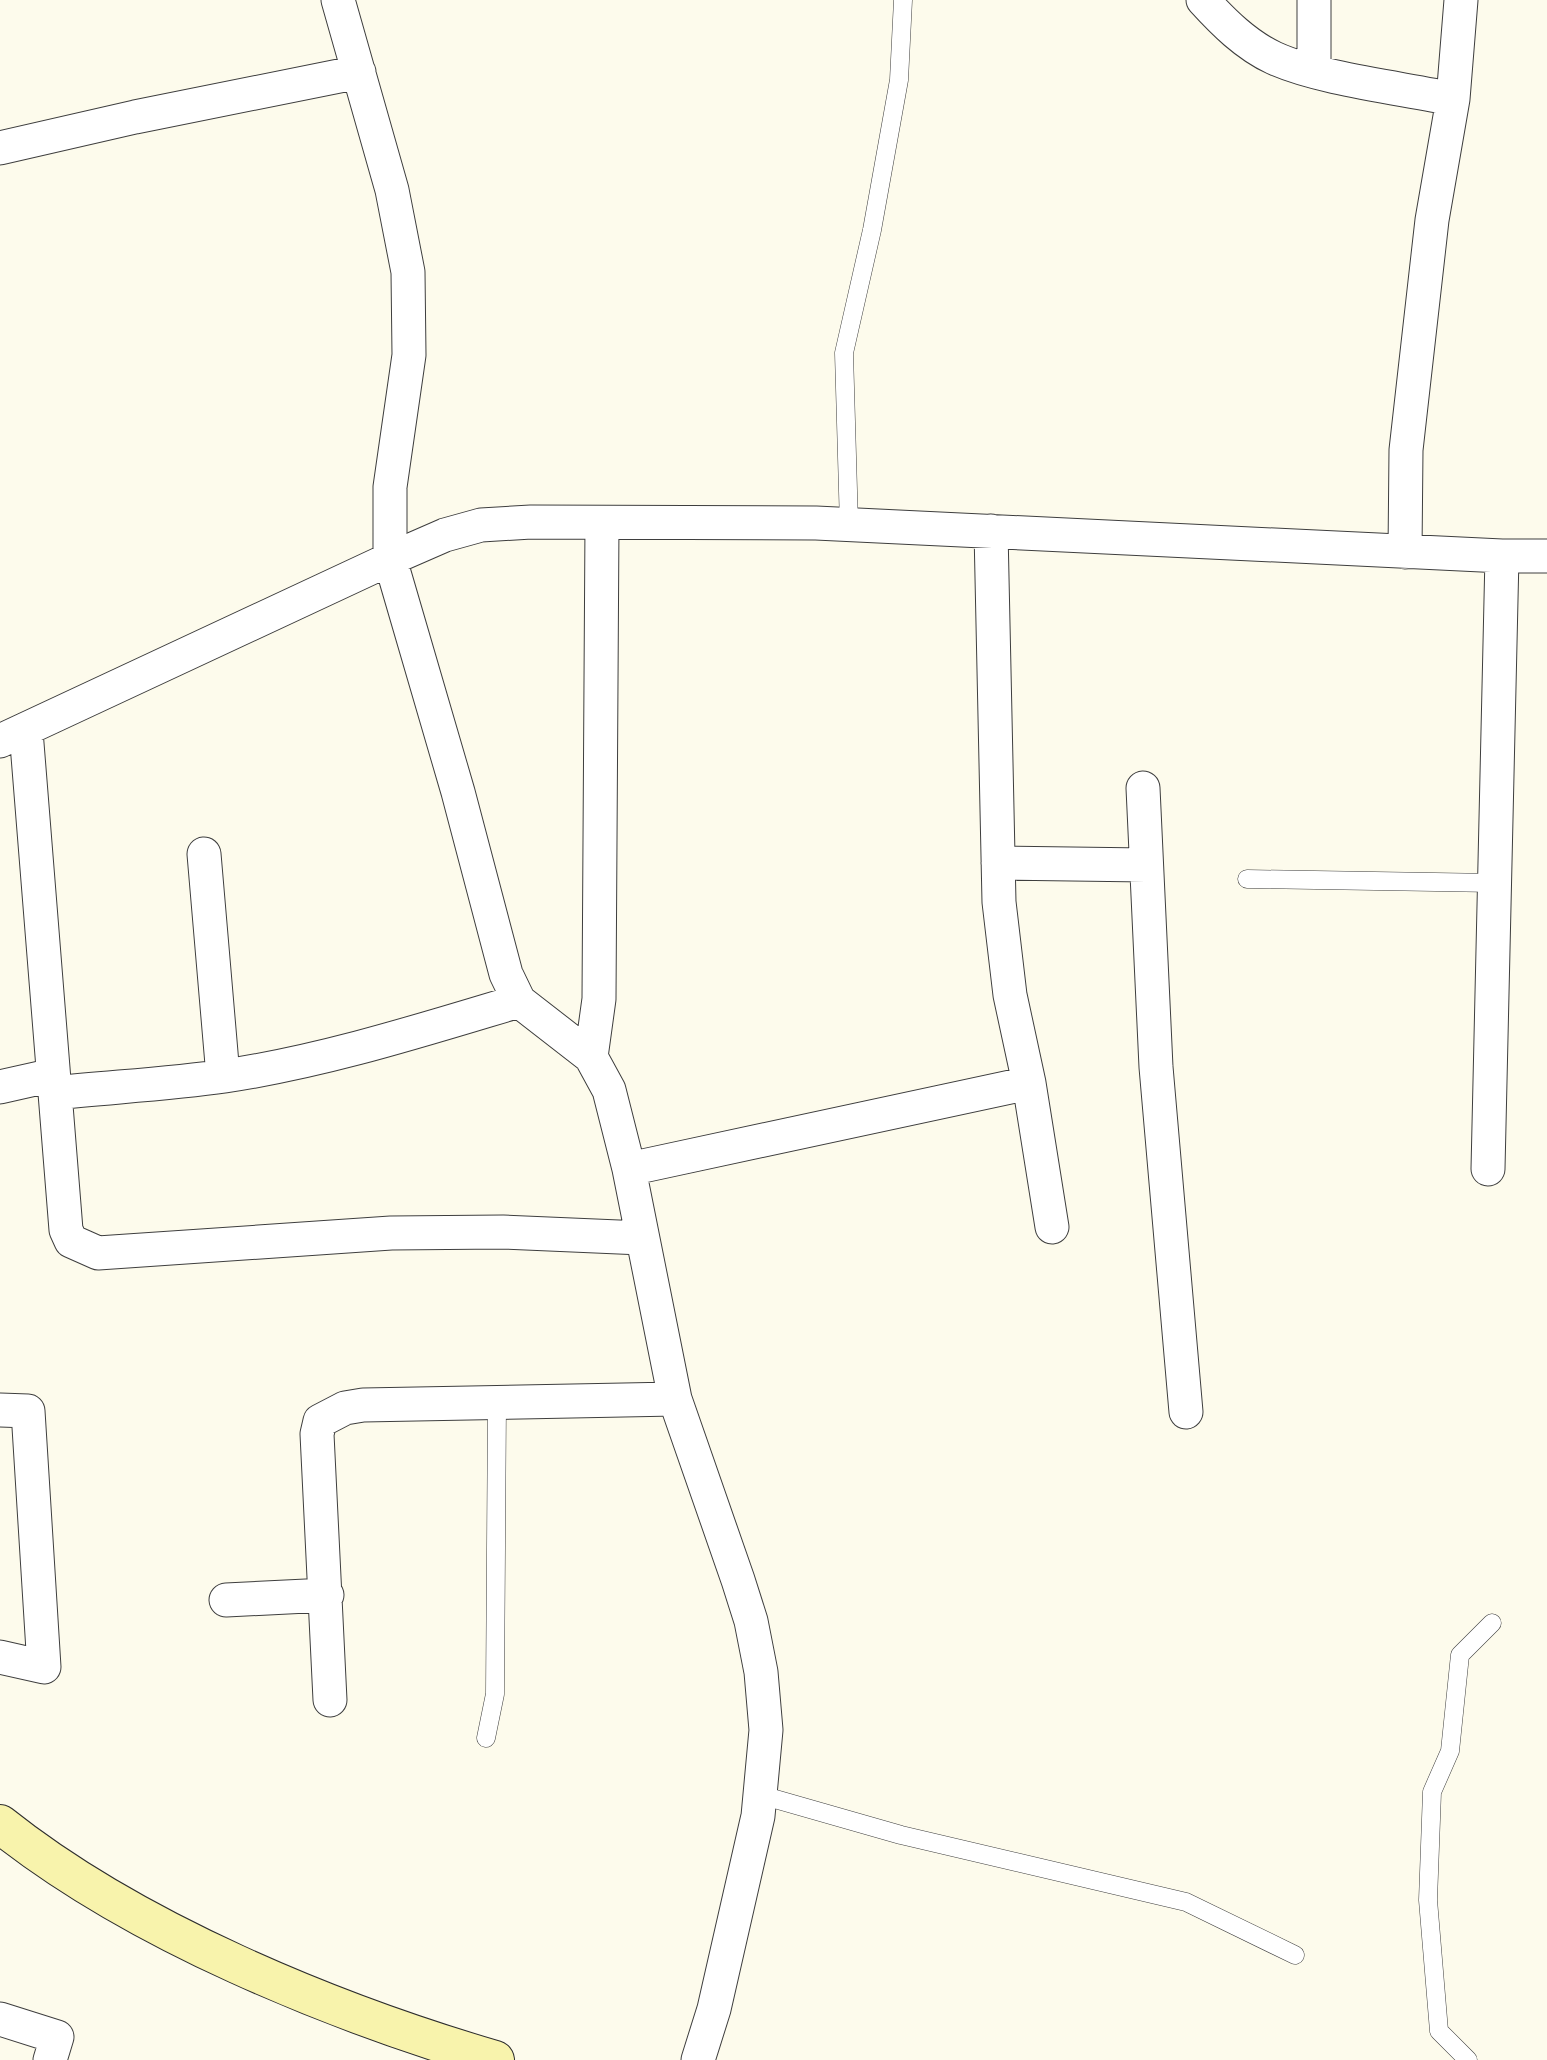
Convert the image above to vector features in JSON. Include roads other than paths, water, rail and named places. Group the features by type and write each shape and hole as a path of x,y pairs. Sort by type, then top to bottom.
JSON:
{"street":[{"path":"338,0 392,190 408,272 409,355 390,487 390,559 458,792 497,949 519,1001 591,1057 609,1090 629,1169 675,1399 751,1621 761,1672 766,1730 761,1795 714,2009 698,2060"},
{"path":"1203,0 1235,33 1264,52 1314,70 1453,99"},
{"path":"1314,0 1314,70"},
{"path":"1405,552 1406,450 1432,220 1453,99 1461,0"},
{"path":"0,148 135,117 359,72"},
{"path":"591,1057 599,999 602,523"},
{"path":"642,1238 503,1232 391,1233 98,1253 71,1241 66,1230 54,1084 13,736 390,559 445,535 481,525 849,525 1502,556 1545,548"},
{"path":"992,531 999,902 1010,995 1029,1083 1052,1227"},
{"path":"1488,1169 1502,556"},
{"path":"1143,788 1156,1067 1186,1412"},
{"path":"204,855 223,1076"},
{"path":"998,863 1146,865"},
{"path":"0,1087 223,1076 348,1051 519,1001"},
{"path":"629,1169 1029,1083"},
{"path":"330,1700 327,1595 317,1434 320,1421 345,1408 363,1405 675,1399"},
{"path":"0,1409 28,1411 44,1667 0,1657"},
{"path":"226,1600 327,1595"},
{"path":"0,1825 25,1845 99,1891 183,1938 411,2035 495,2060"},
{"path":"0,2020 57,2037 50,2060"}],"lane":[{"path":"849,525 844,353 872,230 899,80 903,0"},
{"path":"1247,879 1495,883"},
{"path":"486,1738 495,1695 497,1402"},
{"path":"1468,2060 1438,2031 1428,1900 1432,1793 1450,1751 1460,1655 1492,1623"},
{"path":"761,1795 901,1835 1186,1902 1295,1955"}]}
